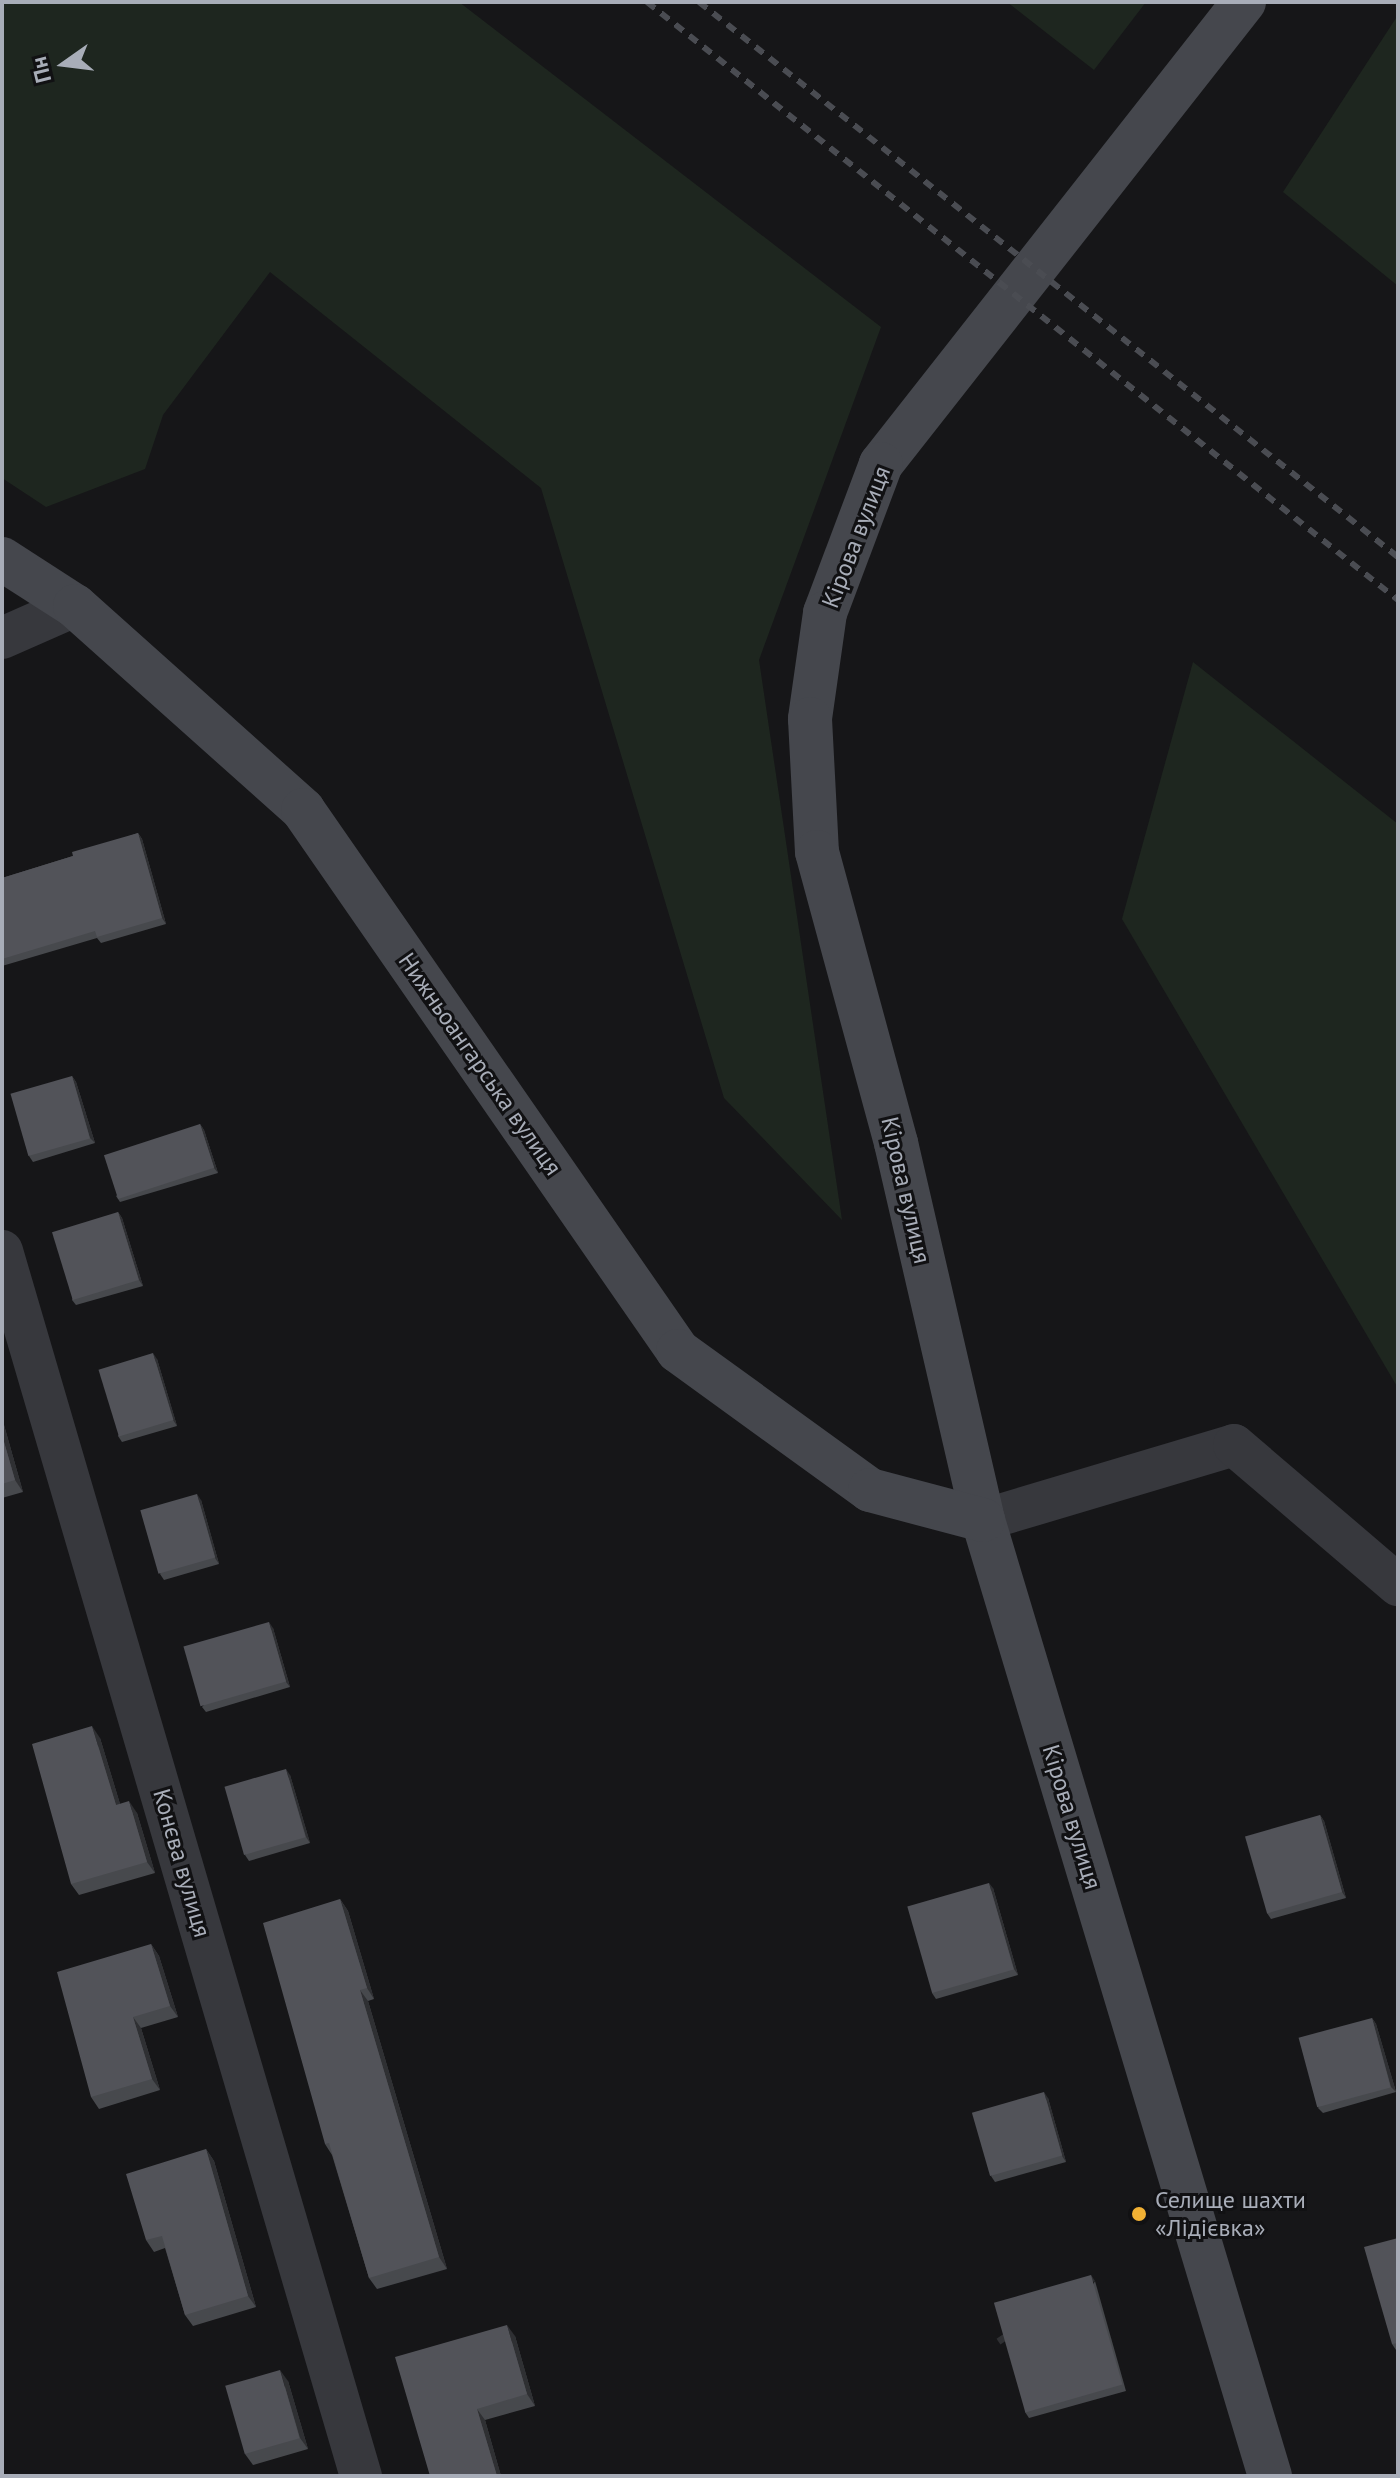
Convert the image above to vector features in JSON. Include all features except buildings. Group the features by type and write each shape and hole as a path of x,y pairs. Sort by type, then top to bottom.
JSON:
{"main road":[{"name":"Кірова вулиця","path":"1237,10 881,464 825,613 810,719 817,852 896,1143 983,1520 1270,2476"},
{"name":"Нижньоангарська вулиця","path":"2,559 75,606 303,810 678,1351 870,1490 983,1520"}],"street":[{"path":"2,638 75,606"},
{"name":"Конєва вулиця","path":"2,1251 361,2476"},
{"path":"983,1520 1234,1445 1398,1585"}],"shaded area":[{"path":"2,2 459,2 881,327 759,660 842,1220 724,1098 541,488 270,272 163,415 145,469 46,507 2,478"},
{"path":"1007,2 1146,2 1094,70"},
{"path":"1398,15 1398,286 1283,192"},
{"path":"1193,662 1398,824 1398,1388 1122,919"}],"railway":[{"path":"647,2 1398,600"},
{"path":"699,2 1398,557"}],"place":[{"name":"Селище шахти «Лідієвка»","path":"1139,2214"}]}
